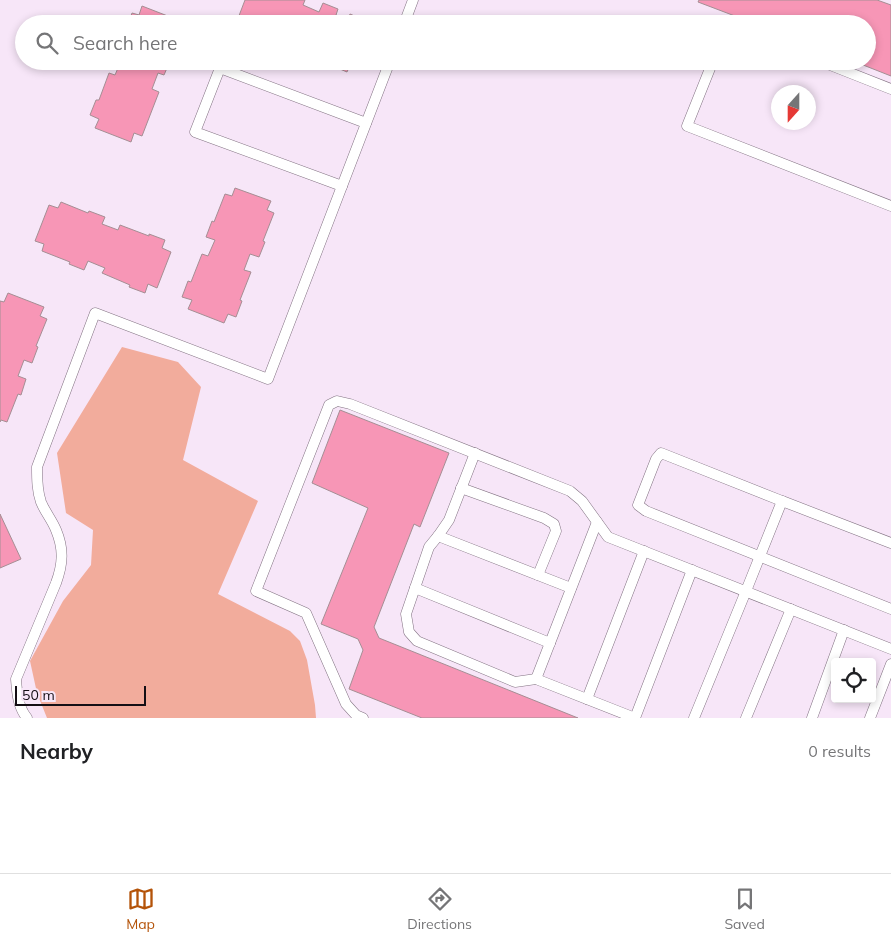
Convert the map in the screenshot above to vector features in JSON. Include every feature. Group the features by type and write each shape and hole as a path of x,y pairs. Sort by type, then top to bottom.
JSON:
{"lane":[{"path":"407,15 413,0"},
{"path":"219,70 195,132 342,186"},
{"path":"225,70 366,123"},
{"path":"27,718 23,713 17,695 16,679 56,584 61,569 62,551 56,530 41,502 37,486 37,467 95,313 268,379 387,70"},
{"path":"709,70 687,126 891,206"},
{"path":"843,70 891,89"},
{"path":"364,718 356,715 346,704 306,613 256,590 329,404 337,401 350,404 570,491 582,501 608,537 891,648"},
{"path":"475,453 449,520 429,547 406,614 409,632 418,641 515,682 536,679 635,718 692,570"},
{"path":"891,543 661,453 656,458 638,504 646,511 891,609"},
{"path":"461,488 544,518 554,524 556,531 538,575"},
{"path":"694,718 782,501"},
{"path":"536,679 597,522"},
{"path":"438,536 571,588"},
{"path":"587,699 644,551"},
{"path":"415,588 550,643"},
{"path":"746,718 791,609"},
{"path":"812,718 844,630"},
{"path":"870,718 891,664"}],"shaded area":[{"path":"122,347 178,362 201,387 183,460 258,501 218,594 290,631 300,641 307,660 316,718 47,718 37,693 30,661 63,601 91,565 93,530 66,513 57,453"}],"building":[{"path":"245,0 305,0 303,5 319,12 323,3 338,9 336,15 239,15"},
{"path":"699,0 877,0 891,5 891,76 876,70 876,15 732,15 698,2"},
{"path":"142,6 165,15 139,15"},
{"path":"117,70 166,70 164,75 158,73 152,89 159,92 142,136 134,133 131,142 95,128 99,119 90,115 96,100 99,100 109,73 115,75"},
{"path":"235,188 271,201 267,210 274,213 259,257 250,254 244,270 251,272 240,300 242,301 236,317 228,314 224,323 188,309 192,300 182,297 188,281 191,282 202,254 208,256 215,240 206,237 225,194 232,196"},
{"path":"61,202 88,213 89,211 105,217 102,224 118,230 120,225 165,240 162,248 171,252 157,288 148,284 145,293 102,273 105,268 88,261 84,270 69,264 70,262 42,251 44,244 35,241 49,205 58,208"},
{"path":"8,293 44,307 40,316 47,319 36,346 38,347 32,363 24,360 18,376 26,379 21,395 18,394 7,422 1,420 0,422 0,301 4,302"},
{"path":"340,410 449,453 420,527 414,524 374,627 379,638 578,718 422,718 349,689 363,650 358,639 321,624 368,508 312,483"},
{"path":"0,514 21,559 0,568"}]}
